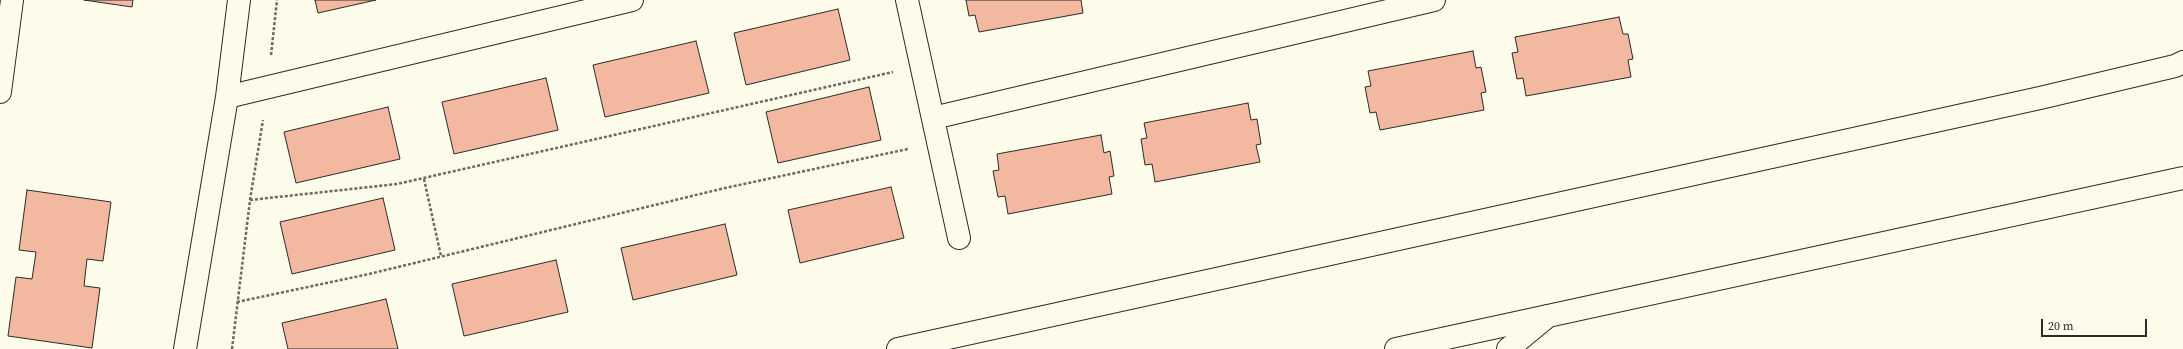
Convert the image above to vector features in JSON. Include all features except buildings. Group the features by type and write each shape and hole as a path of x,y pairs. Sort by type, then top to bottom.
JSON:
{"main road":[{"path":"0,92 12,0"},
{"path":"185,349 227,97 239,0"},
{"path":"227,97 632,0"},
{"path":"907,0 959,238"},
{"path":"933,118 1434,0"},
{"path":"898,349 2040,98 2175,66 2183,62"},
{"path":"1396,349 2183,178"},
{"path":"1508,349 1548,316"}],"path":[{"path":"232,349 250,200 268,86 277,0"},
{"path":"250,200 397,184 424,179 921,65"},
{"path":"237,302 441,256 725,188 938,143"},
{"path":"424,179 441,256"}]}
